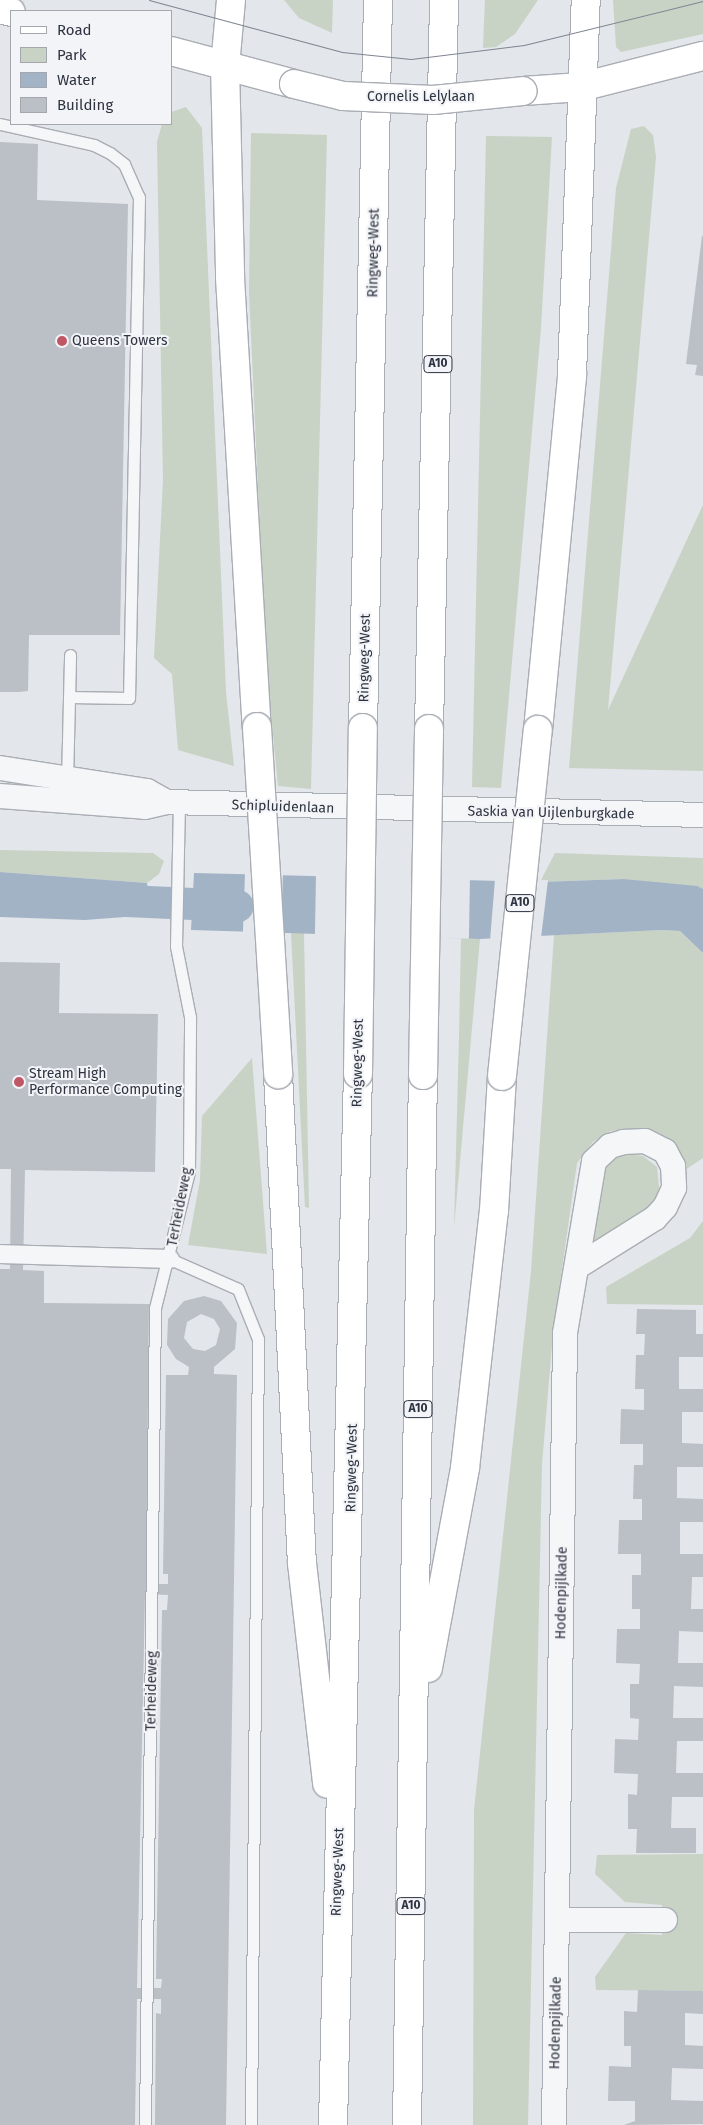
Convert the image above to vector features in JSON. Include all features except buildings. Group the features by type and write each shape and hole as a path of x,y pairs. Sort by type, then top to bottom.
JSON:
{"main road":[{"path":"231,0 225,66 230,278 278,1074 302,1563 338,1873"},
{"name":"Ringweg-West","path":"333,2125 338,1873 350,1566 363,728 378,0"},
{"name":"A10","path":"406,2125 414,1743 429,729 444,0"},
{"path":"581,87 586,0"},
{"name":"Cornelis Lelylaan","path":"172,50 343,96 423,99 581,87 703,56"},
{"name":"A10","path":"414,1743 465,1468 494,1211 502,1076 572,375 581,87"}],"street":[{"name":"Schipluidenlaan","path":"0,768 67,776 147,791 173,802"},
{"name":"Schipluidenlaan","path":"0,796 145,808 173,802 400,811"},
{"name":"Saskia van Uijlenburgkade","path":"400,811 703,815"},
{"name":"Hodenpijlkade","path":"554,2125 565,1333 594,1161 610,1146 624,1142 645,1141 665,1152 674,1166 674,1188 666,1207 655,1218 577,1267"},
{"name":"Terheideweg","path":"0,1254 170,1259"},
{"path":"557,1920 665,1920"}],"lane":[{"path":"0,124 94,145 110,153 124,164 139,197 129,698 69,697"},
{"path":"65,802 70,656"},
{"name":"Terheideweg","path":"145,2125 155,1308 170,1259 189,1172 190,1017 176,946 177,867 173,802"},
{"path":"170,1259 238,1289 258,1339 251,2125"}],"green space":[{"path":"284,0 333,0 332,33 299,18"},
{"path":"485,0 538,0 515,34 496,47 483,48"},
{"path":"613,0 703,0 703,34 621,52 616,47"},
{"path":"186,107 202,128 226,692 234,766 178,750 172,674 154,658 163,480 157,142 162,125 172,125 172,112"},
{"path":"644,126 653,135 656,157 608,710 703,505 703,771 569,768 616,188 631,129"},
{"path":"251,133 327,135 311,789 278,786 266,663 249,292"},
{"path":"486,136 552,137 541,328 501,788 472,787"},
{"path":"0,850 153,853 164,861 159,874 147,883 0,872"},
{"path":"555,853 703,858 703,889 624,879 540,882"},
{"path":"662,930 680,931 703,953 703,1158 685,1170 658,1137 639,1128 611,1131 593,1142 577,1163 553,1333 542,1464 528,2125 473,2125 474,1810 531,1271 554,935"},
{"path":"291,933 304,933 309,1208 305,1207"},
{"path":"461,938 480,939 454,1228 459,1036"},
{"path":"252,1058 267,1254 188,1245 200,1180 202,1116"},
{"path":"619,1153 643,1156 657,1167 660,1197 650,1211 598,1242 592,1241 601,1169"},
{"path":"703,1221 703,1305 607,1304 606,1287 690,1238"},
{"path":"703,1854 703,1991 596,1990 595,1977 626,1933 662,1935 662,1905 625,1902 595,1874 597,1855"}],"water":[{"path":"0,872 147,883 151,915 85,920 0,917"},
{"path":"194,873 540,882 624,879 697,886 703,889 703,953 680,931 662,930 480,939 191,930"}],"pier":[{"path":"245,873 283,874 281,935 243,934"},
{"path":"316,875 470,878 469,939 315,936"},
{"path":"495,879 548,880 541,938 490,941"}],"waterway":[{"path":"104,900 238,906"}],"tram line":[{"path":"149,0 342,52 411,59 524,45 703,1"}],"place":[{"name":"Queens Towers","path":"62,341"},
{"name":"Stream High Performance Computing","path":"19,1082"}]}
